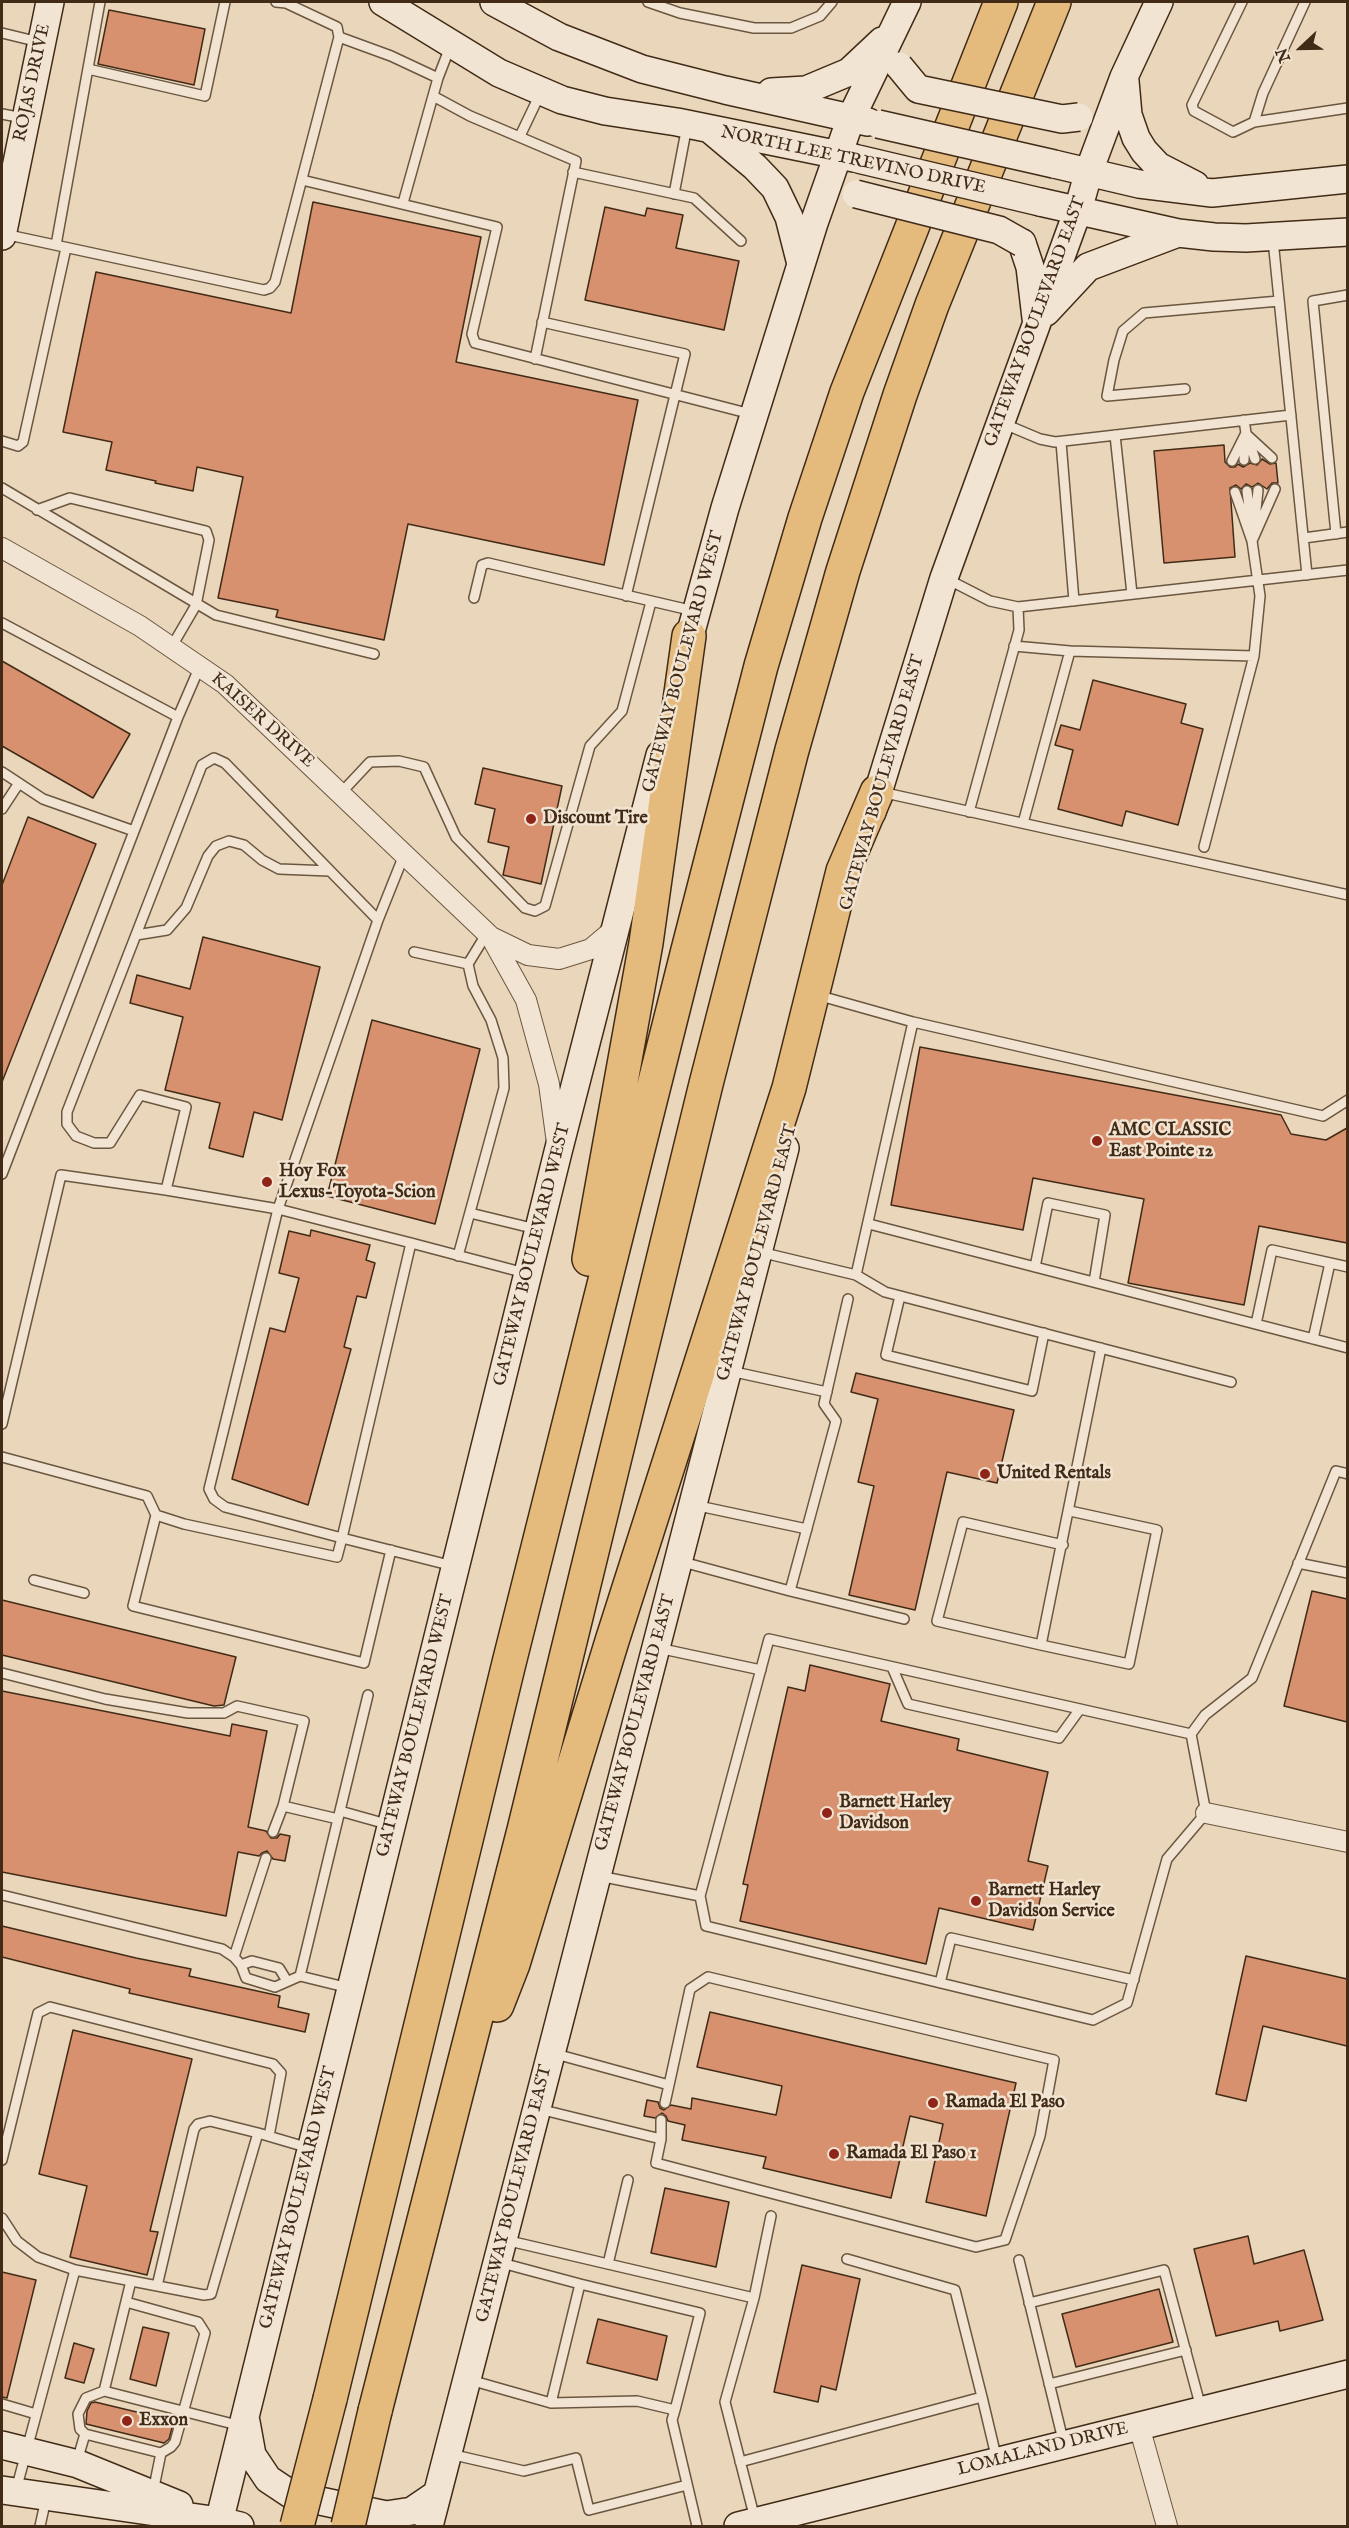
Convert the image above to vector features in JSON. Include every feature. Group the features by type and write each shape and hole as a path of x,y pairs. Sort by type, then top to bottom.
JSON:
{"highway":[{"path":"297,2526 509,1663 761,666 847,392 1001,2"},
{"path":"348,2526 375,2411 524,1830 703,1095 792,750 875,470 932,305 1054,2"},
{"path":"509,1663 515,1562 583,1290 635,1013 693,624"},
{"path":"443,2144 513,1964 612,1641 789,1088 843,871 877,792"}],"main road":[{"name":"ROJAS DRIVE","path":"2,226 14,116 42,42 50,2"},
{"name":"NORTH LEE TREVINO DRIVE","path":"382,2 499,73 541,92 605,111 848,156 1178,232 1214,237 1272,237 1347,232"},
{"path":"494,2 559,37 642,69 1139,184 1212,193 1347,179"},
{"name":"GATEWAY BOULEVARD WEST","path":"226,2525 244,2422 391,1825 558,1152 724,508 814,223 848,156 851,118 907,2"},
{"name":"GATEWAY BOULEVARD EAST","path":"429,2526 877,792 944,578 1078,210 1089,171 1124,77 1159,2"},
{"path":"725,90 785,93 806,90 849,72 891,33 899,66 918,89 1062,119 1079,117 1124,77"},
{"path":"1124,77 1128,115 1136,138 1144,151 1158,166 1212,193"},
{"path":"699,128 755,167 775,188 789,217 801,266"},
{"path":"814,223 837,200 856,194 999,230 1022,243 1030,267 1037,322"},
{"path":"1037,322 1088,267 1178,232"},
{"name":"LOMALAND DRIVE","path":"744,2525 1347,2374"},
{"path":"244,2422 252,2455 268,2479 292,2495 386,2515 412,2511 437,2494"},
{"path":"14,2448 76,2464 226,2525"},
{"path":"8,2491 226,2525"}],"street":[{"name":"KAISER DRIVE","path":"2,548 172,646 225,684 489,935 528,955 559,959 591,949 617,927"},
{"name":"KAISER DRIVE","path":"489,935 526,1000 549,1084 558,1152"},
{"path":"1206,1813 1347,1842"},
{"path":"1139,2426 1167,2526"}],"lane":[{"path":"56,245 100,2"},
{"path":"88,69 205,96 225,2"},
{"path":"2,226 66,248 264,290 270,288 275,282 339,37 337,27 283,2"},
{"path":"648,2 681,13 754,28 791,28 820,16 832,2"},
{"path":"1242,2 1192,105 1194,111 1233,132 1254,122 1347,108"},
{"path":"1254,122 1263,93 1305,2"},
{"path":"2,33 42,42"},
{"path":"339,37 391,56 438,78"},
{"path":"403,203 438,78 452,43"},
{"path":"520,136 541,92"},
{"path":"433,96 470,116 576,161 535,359"},
{"path":"674,194 699,128"},
{"path":"573,172 694,198 741,241"},
{"path":"302,180 497,227 472,340 478,345 754,415"},
{"path":"1272,237 1307,575"},
{"path":"2,441 18,446 23,442 66,248"},
{"path":"1336,534 1314,301 1347,295"},
{"path":"1185,389 1107,396 1113,360 1123,331 1144,313 1279,301"},
{"path":"542,322 685,354 626,596"},
{"path":"1001,422 1040,439 1061,442 1291,415"},
{"path":"1244,420 1246,433 1244,460"},
{"path":"1246,433 1264,459"},
{"path":"1232,461 1246,433"},
{"path":"1115,435 1132,594"},
{"path":"1061,442 1074,601"},
{"path":"2,488 195,605 216,615 374,654"},
{"path":"1252,541 1267,489 1252,541"},
{"path":"1204,848 1254,656 1260,596 1247,491"},
{"path":"1235,492 1252,541"},
{"path":"37,510 70,498 206,531 209,540 195,605 172,646"},
{"path":"1304,538 1347,532"},
{"path":"474,598 482,565 488,563 651,602 693,624"},
{"path":"944,578 990,601 1018,607 1347,570"},
{"path":"340,794 370,762 399,761 424,767 456,837 525,908 535,911 545,906 590,746 622,711 651,602"},
{"path":"969,812 1019,630 1018,607"},
{"path":"2,623 178,717"},
{"path":"1014,646 1070,651 1254,656"},
{"path":"1023,824 1070,651"},
{"path":"2,1174 178,717 200,666"},
{"path":"165,1190 186,1107 140,1095 110,1143 94,1143 76,1136 67,1125 67,1112 202,765 214,758 225,763 378,920"},
{"path":"2,772 43,799 134,831"},
{"path":"2,809 19,783"},
{"path":"877,792 1347,895"},
{"path":"136,935 167,930 186,909 208,856 216,846 229,841 244,845 262,860 279,869 330,871"},
{"path":"404,855 378,920 278,1209 209,1488 214,1499 225,1507 455,1566"},
{"path":"458,1256 504,1088 503,1058 490,1020 473,986 468,964 489,935"},
{"path":"414,952 468,964"},
{"path":"824,997 913,1022 1323,1116 1347,1100"},
{"path":"856,1275 913,1022"},
{"path":"2,1424 61,1176 278,1209 528,1274"},
{"path":"1035,1267 1048,1203 1106,1215 1094,1282"},
{"path":"470,1213 539,1230"},
{"path":"869,1224 1347,1348"},
{"path":"156,1515 184,1524 337,1557 411,1243"},
{"path":"1256,1324 1272,1250 1347,1267"},
{"path":"758,1251 856,1275 885,1292 1231,1382"},
{"path":"1313,1339 1330,1263"},
{"path":"900,1296 886,1355 1032,1391 1044,1333"},
{"path":"790,1591 836,1421 824,1404 848,1299"},
{"path":"1041,1645 1070,1511 1101,1348"},
{"path":"727,1371 827,1392"},
{"path":"2,1457 147,1496 156,1515 133,1606 364,1662 391,1550"},
{"path":"1191,1734 769,1639 700,1896 706,1926 1093,2020 1127,2003 1167,1859 1206,1813 1191,1734 1206,1715 1252,1678 1336,1471 1347,1474"},
{"path":"693,1504 807,1529"},
{"path":"1063,1545 963,1522 937,1621 1129,1664 1158,1530 1070,1511"},
{"path":"678,1561 904,1619"},
{"path":"1298,1563 1347,1573"},
{"path":"34,1580 84,1593"},
{"path":"656,1648 761,1670"},
{"path":"892,1667 908,1704 1059,1738 1080,1709"},
{"path":"2,1673 105,1699 178,1712 224,1713 237,1706 304,1721 273,1832"},
{"path":"300,1976 368,1695"},
{"path":"282,1806 391,1825"},
{"path":"238,1961 266,1857"},
{"path":"597,1875 700,1896"},
{"path":"2,1895 222,1949 238,1961 246,1978 275,1987 300,1976 351,1989"},
{"path":"940,1983 951,1938 1134,1980"},
{"path":"238,1961 252,1961 279,1968 287,1981"},
{"path":"661,2120 661,2139 656,2163 976,2247 1005,2240 1040,2136 1053,2060 708,1977 690,1989 664,2103"},
{"path":"2,2160 38,2013 50,2007 273,2064 281,2073 269,2136"},
{"path":"551,2053 669,2085"},
{"path":"537,2108 661,2139"},
{"path":"157,2286 194,2129 198,2124 210,2121 312,2149"},
{"path":"2,2218 17,2241 38,2257 75,2270 204,2295 211,2294 258,2133"},
{"path":"608,2264 628,2180"},
{"path":"744,2525 740,2462 725,2402 754,2298 771,2216"},
{"path":"500,2251 608,2264 754,2298"},
{"path":"500,2251 580,2284 700,2313 672,2421 697,2526"},
{"path":"848,2259 955,2290 997,2462"},
{"path":"1019,2260 1064,2445"},
{"path":"8,2491 14,2448 36,2414 75,2270"},
{"path":"1029,2302 1164,2270 1202,2410"},
{"path":"104,2391 131,2281"},
{"path":"551,2403 580,2284"},
{"path":"126,2302 198,2322 204,2329 205,2333 185,2412 175,2442 161,2453 85,2434 78,2422 83,2401 104,2391 185,2412 244,2422"},
{"path":"1049,2384 1186,2350"},
{"path":"467,2379 551,2403 637,2401 675,2410"},
{"path":"740,2462 982,2397"},
{"path":"2,2404 36,2414"},
{"path":"76,2464 85,2434"},
{"path":"152,2494 161,2453"},
{"path":"447,2453 524,2471 576,2458 589,2510 687,2485"},
{"path":"40,2526 47,2496"}],"building":[{"path":"109,10 205,29 194,85 98,64"},
{"path":"313,202 481,237 456,362 638,400 604,565 408,524 384,640 276,617 278,610 218,598 243,477 197,467 193,491 155,483 156,481 106,470 112,442 63,432 96,272 291,313"},
{"path":"605,207 645,216 647,208 683,215 676,248 739,261 724,330 585,300"},
{"path":"1224,445 1225,462 1230,467 1238,464 1243,467 1250,463 1257,465 1262,459 1270,464 1276,463 1278,483 1272,483 1267,489 1258,483 1252,487 1246,484 1241,489 1236,485 1230,488 1235,557 1164,563 1154,451"},
{"path":"2,661 130,734 93,798 2,746"},
{"path":"1093,680 1186,704 1181,723 1203,729 1178,825 1126,811 1122,826 1058,809 1073,750 1055,745 1061,725 1080,730"},
{"path":"483,768 562,786 541,884 503,875 509,847 488,842 495,809 475,804"},
{"path":"28,817 96,844 2,1082 2,885"},
{"path":"203,937 320,967 282,1120 254,1112 243,1157 209,1148 220,1103 165,1090 183,1017 130,1003 137,975 190,989"},
{"path":"372,1020 480,1049 435,1224 327,1196"},
{"path":"920,1047 1281,1115 1291,1134 1326,1140 1347,1128 1347,1243 1259,1226 1244,1305 1128,1283 1144,1199 1033,1178 1023,1230 891,1205"},
{"path":"311,1230 370,1245 366,1260 375,1263 366,1298 357,1296 344,1347 351,1349 308,1505 232,1479 270,1328 285,1332 299,1278 279,1273 289,1231 310,1236"},
{"path":"856,1373 1014,1410 997,1483 947,1472 915,1610 849,1595 874,1486 858,1482 878,1399 851,1392"},
{"path":"1312,1591 1347,1599 1347,1722 1284,1706"},
{"path":"2,1600 236,1657 224,1705 214,1706 2,1655"},
{"path":"810,1665 890,1684 881,1721 959,1739 957,1750 1048,1772 1028,1861 1048,1866 1033,1930 939,1908 926,1964 740,1921 748,1885 743,1884 788,1687 805,1691"},
{"path":"2,1691 230,1736 232,1724 267,1731 248,1827 266,1831 271,1838 277,1838 280,1834 290,1836 285,1861 273,1859 267,1851 259,1856 238,1852 226,1916 2,1872"},
{"path":"2,1926 191,1969 189,1976 280,1996 278,2007 309,2014 305,2032 129,1993 130,1989 2,1957"},
{"path":"1246,1956 1347,1979 1347,2046 1263,2026 1246,2101 1216,2094"},
{"path":"710,2012 1016,2083 986,2216 926,2202 943,2124 910,2116 891,2198 763,2168 766,2157 682,2140 685,2125 668,2121 662,2113 655,2118 644,2116 647,2100 658,2102 660,2108 664,2110 671,2105 691,2109 692,2098 776,2115 782,2086 697,2067"},
{"path":"73,2030 192,2059 150,2231 158,2232 147,2275 70,2257 87,2186 39,2174"},
{"path":"665,2188 729,2202 716,2267 651,2253"},
{"path":"1248,2236 1254,2264 1304,2250 1323,2320 1280,2331 1278,2321 1216,2336 1194,2249"},
{"path":"802,2265 860,2279 836,2390 821,2386 818,2402 774,2392"},
{"path":"2,2272 36,2280 7,2398 2,2397"},
{"path":"1159,2289 1173,2342 1076,2367 1062,2314"},
{"path":"598,2319 667,2336 657,2380 587,2363"},
{"path":"143,2327 169,2333 156,2386 130,2379"},
{"path":"74,2343 94,2349 84,2383 65,2378"},
{"path":"95,2402 174,2421 169,2439 164,2443 86,2424 87,2411 91,2403"}],"place":[{"name":"Discount Tire","path":"531,819"},
{"name":"AMC CLASSIC East Pointe 12","path":"1097,1141"},
{"name":"Hoy Fox Lexus-Toyota-Scion","path":"267,1182"},
{"name":"United Rentals","path":"985,1474"},
{"name":"Barnett Harley Davidson","path":"827,1813"},
{"name":"Barnett Harley Davidson Service","path":"976,1901"},
{"name":"Ramada El Paso","path":"933,2103"},
{"name":"Ramada El Paso 1","path":"834,2154"},
{"name":"Exxon","path":"127,2421"}]}
